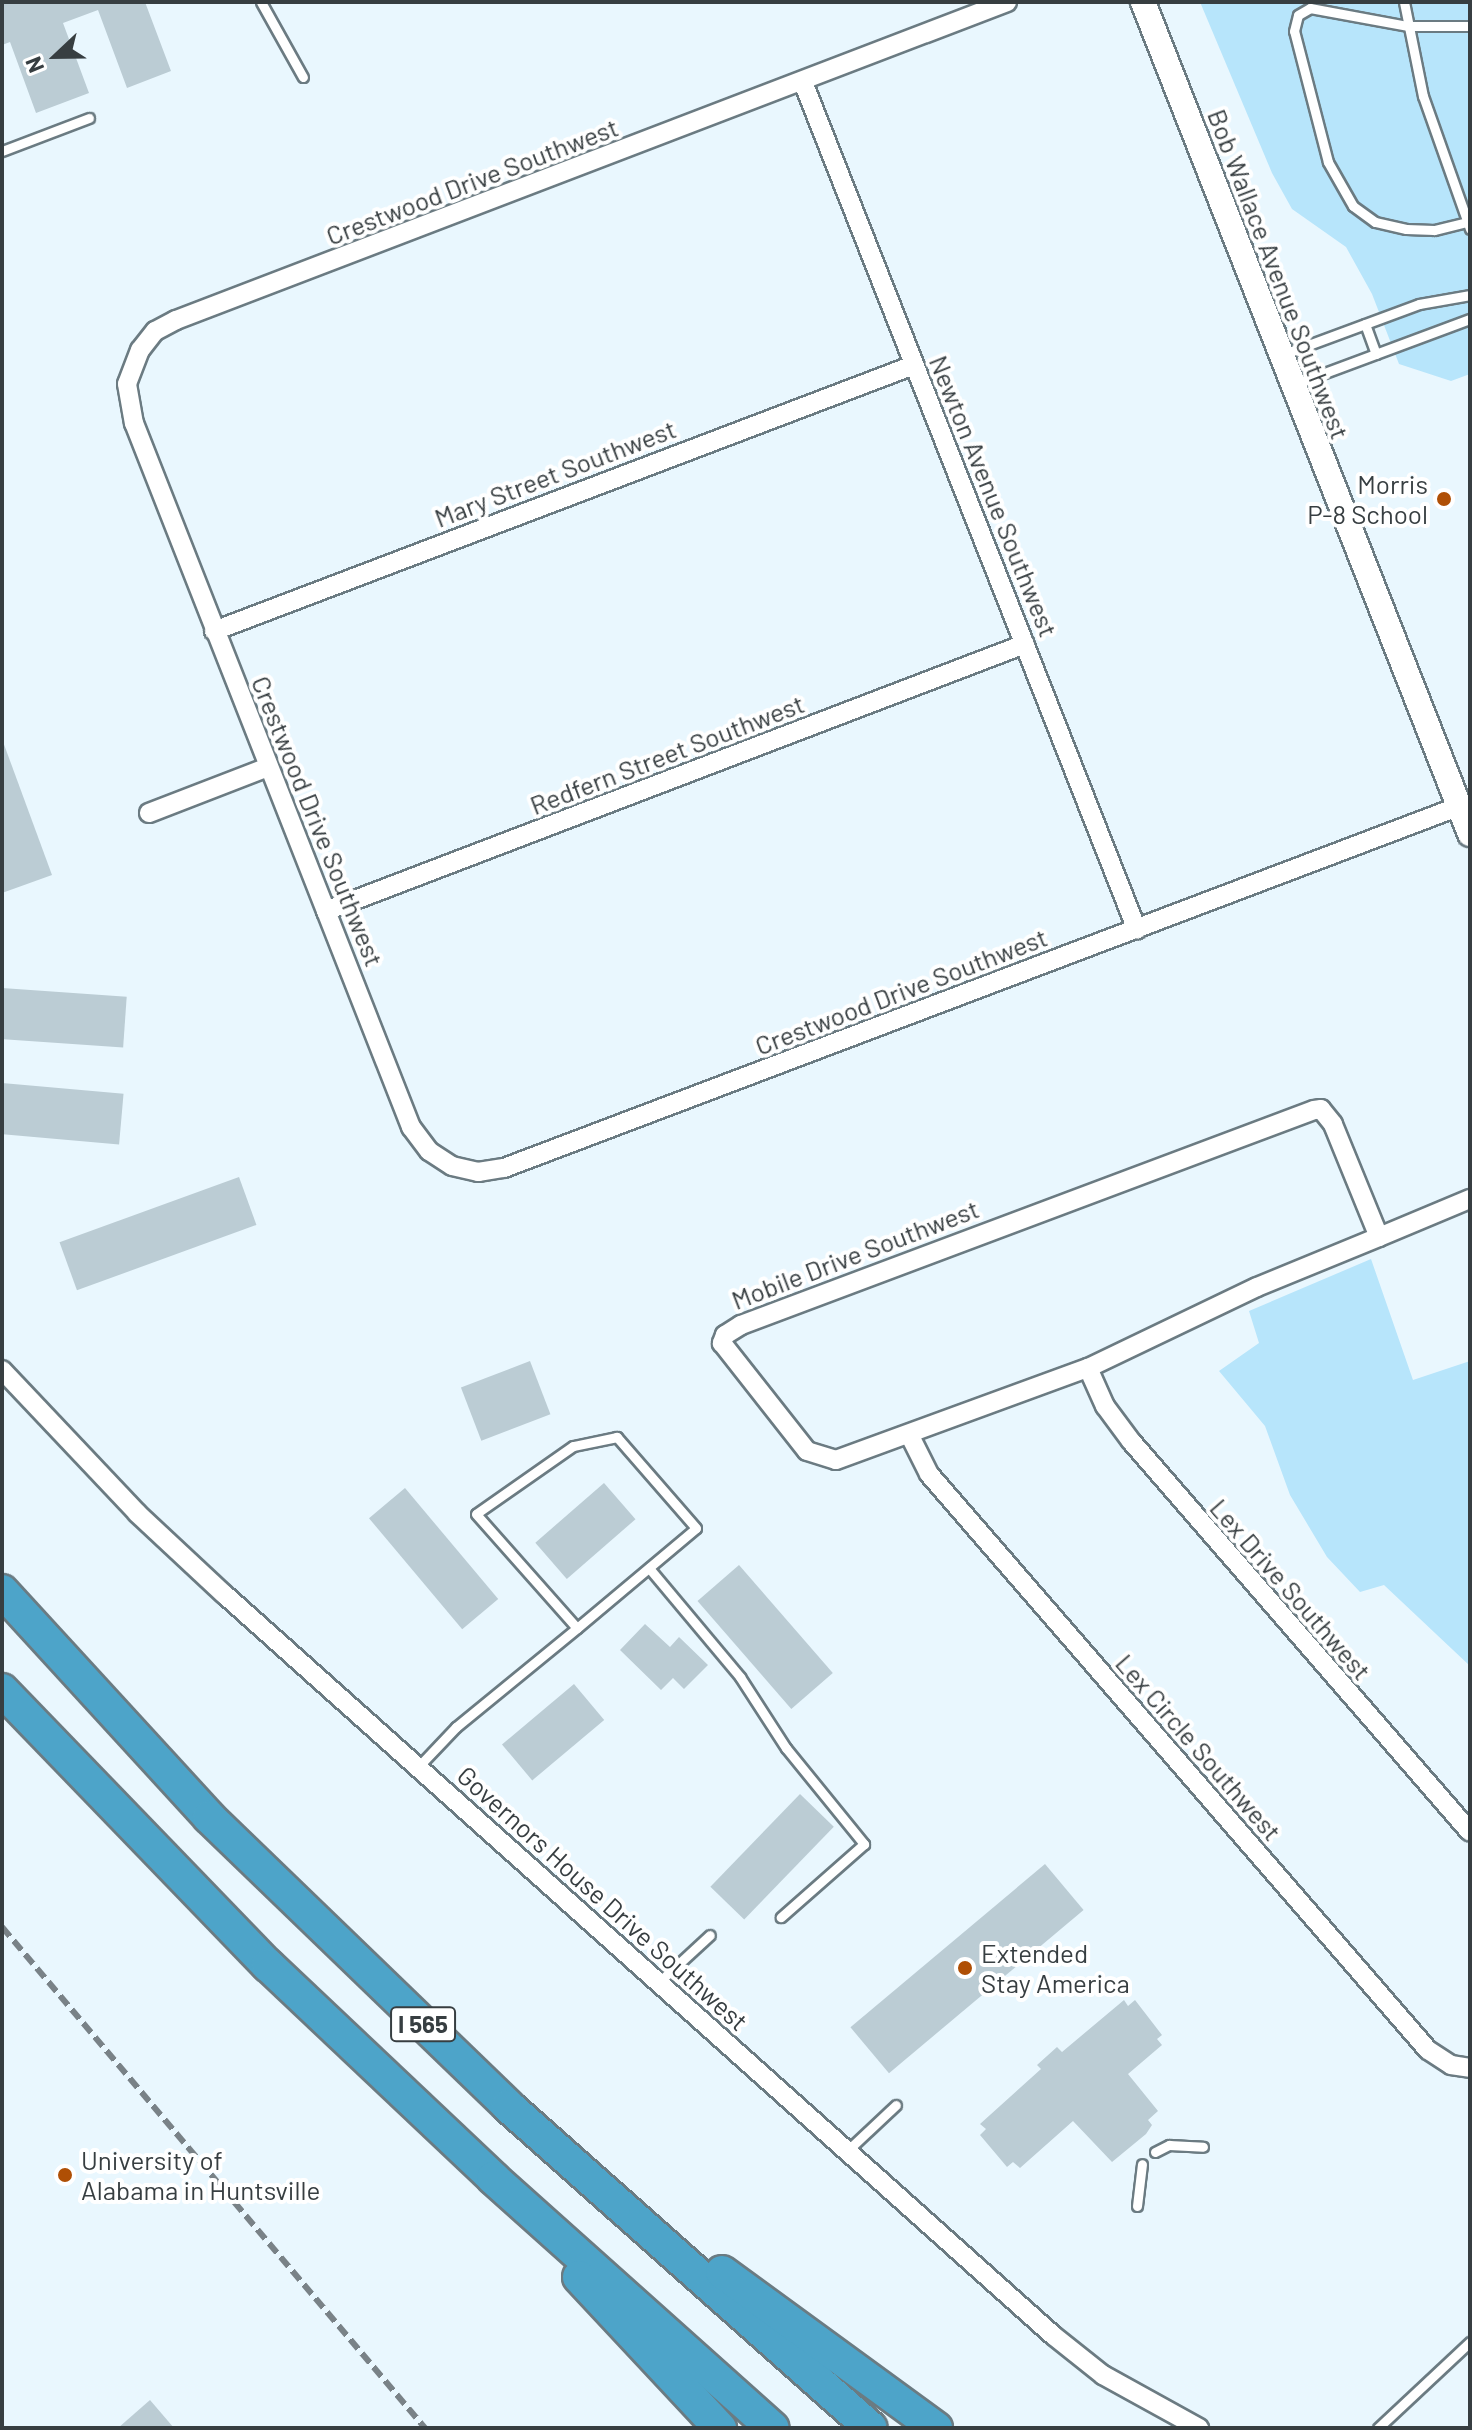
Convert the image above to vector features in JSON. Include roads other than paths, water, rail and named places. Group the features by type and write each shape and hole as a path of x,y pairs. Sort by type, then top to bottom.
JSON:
{"highway":[{"name":"I 565","path":"2,1591 209,1817 508,2106 871,2428"},
{"name":"I 565","path":"2,1690 257,1954 493,2178 773,2428"},
{"path":"493,2178 617,2321 720,2428"},
{"path":"619,2202 818,2337 936,2428"}],"main road":[{"name":"Bob Wallace Avenue Southwest","path":"1143,2 1292,386 1465,804 1470,834"}],"street":[{"name":"Crestwood Drive Southwest","path":"1007,2 155,331 130,373 129,409 411,1127 440,1160 478,1172 504,1168 1465,804"},
{"name":"Newton Avenue Southwest","path":"803,82 1137,930"},
{"name":"Mary Street Southwest","path":"214,631 914,365"},
{"name":"Redfern Street Southwest","path":"326,911 1025,644"},
{"path":"149,813 268,767"},
{"name":"Mobile Drive Southwest","path":"1379,1237 1333,1124 1321,1109 1314,1110 725,1335 722,1343 730,1360 816,1457 836,1460 910,1436 1088,1368 1230,1298 1379,1237 1470,1199"},
{"name":"Lex Drive Southwest","path":"1088,1368 1105,1406 1131,1441 1470,1832"},
{"name":"Governors House Drive Southwest","path":"2,1370 137,1513 1081,2358 1199,2428"},
{"name":"Lex Circle Southwest","path":"910,1436 929,1474 1428,2050 1451,2065 1470,2068"}],"lane":[{"path":"261,2 303,77"},
{"path":"1404,2 1408,26 1427,111 1469,225 1421,231 1375,222 1344,195 1328,162 1295,41 1298,15 1319,8 1408,26 1470,26"},
{"path":"2,151 89,118"},
{"path":"1280,355 1442,297 1470,295"},
{"path":"1292,386 1470,319"},
{"path":"1365,324 1376,354"},
{"path":"418,1767 456,1727 577,1628 696,1528 617,1437 573,1446 476,1514 577,1628"},
{"path":"649,1568 740,1677 786,1748 864,1844 781,1917"},
{"path":"659,1982 710,1935"},
{"path":"847,2151 896,2105"},
{"path":"1155,2152 1169,2145 1203,2147"},
{"path":"1137,2206 1142,2164"},
{"path":"1378,2428 1470,2342"}],"railway":[{"path":"2,1927 425,2428"}],"place":[{"name":"Morris P-8 School","path":"1444,499"},
{"name":"Extended Stay America","path":"965,1968"},
{"name":"University of Alabama in Huntsville","path":"65,2175"}]}
